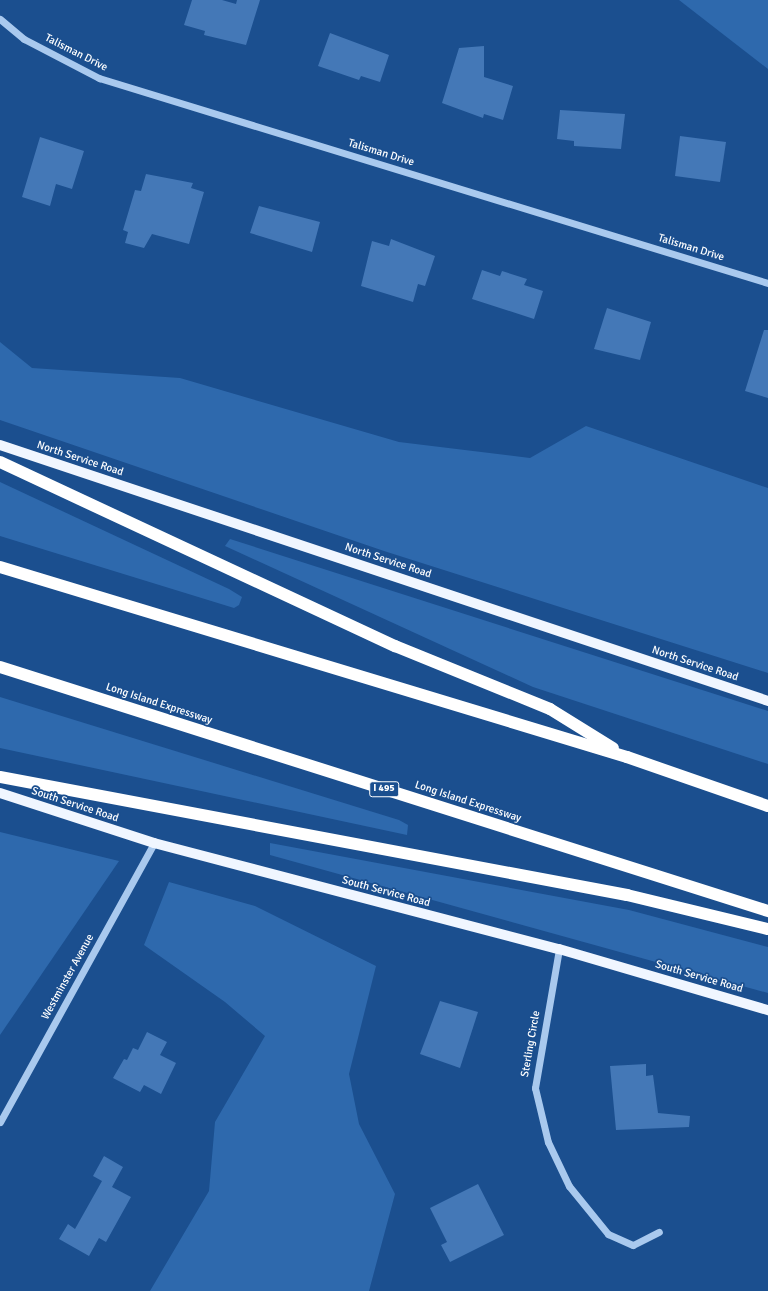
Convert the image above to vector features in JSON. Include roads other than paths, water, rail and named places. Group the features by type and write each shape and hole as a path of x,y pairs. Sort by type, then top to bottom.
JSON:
{"highway":[{"path":"0,462 395,646 550,709 627,757"},
{"path":"0,567 627,757 768,806"},
{"name":"Long Island Expressway","path":"0,667 768,911"},
{"path":"0,777 627,895 768,929"}],"main road":[{"name":"North Service Road","path":"0,445 768,701"},
{"name":"South Service Road","path":"0,793 154,843 559,950 768,1010"}],"street":[{"name":"Talisman Drive","path":"0,19 24,39 99,78 768,283"},
{"name":"Westminster Avenue","path":"0,1122 154,843"},
{"name":"Sterling Circle","path":"559,950 535,1088 548,1142 568,1186 608,1234 633,1245 659,1232"}]}
